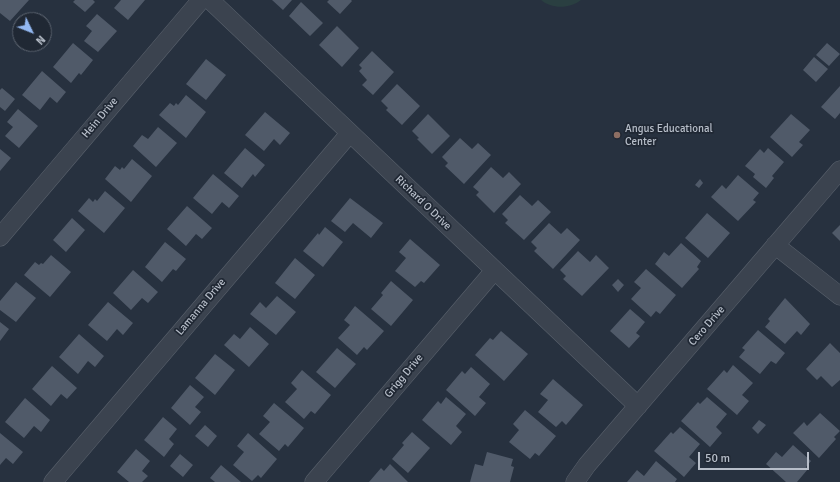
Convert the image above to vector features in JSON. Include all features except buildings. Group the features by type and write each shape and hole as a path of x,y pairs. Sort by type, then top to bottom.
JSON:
{"street":[{"name":"Hein Drive","path":"0,237 201,0"},
{"name":"Richard O Drive","path":"210,0 638,406"},
{"name":"Lamanna Drive","path":"53,482 350,134"},
{"name":"Cero Drive","path":"575,482 840,170"},
{"path":"776,245 840,296"},
{"name":"Grigg Drive","path":"314,482 494,271"}],"green space":[{"path":"541,0 581,0 572,5 561,7 550,5"}],"place":[{"name":"Angus Educational Center","path":"617,135"}]}
